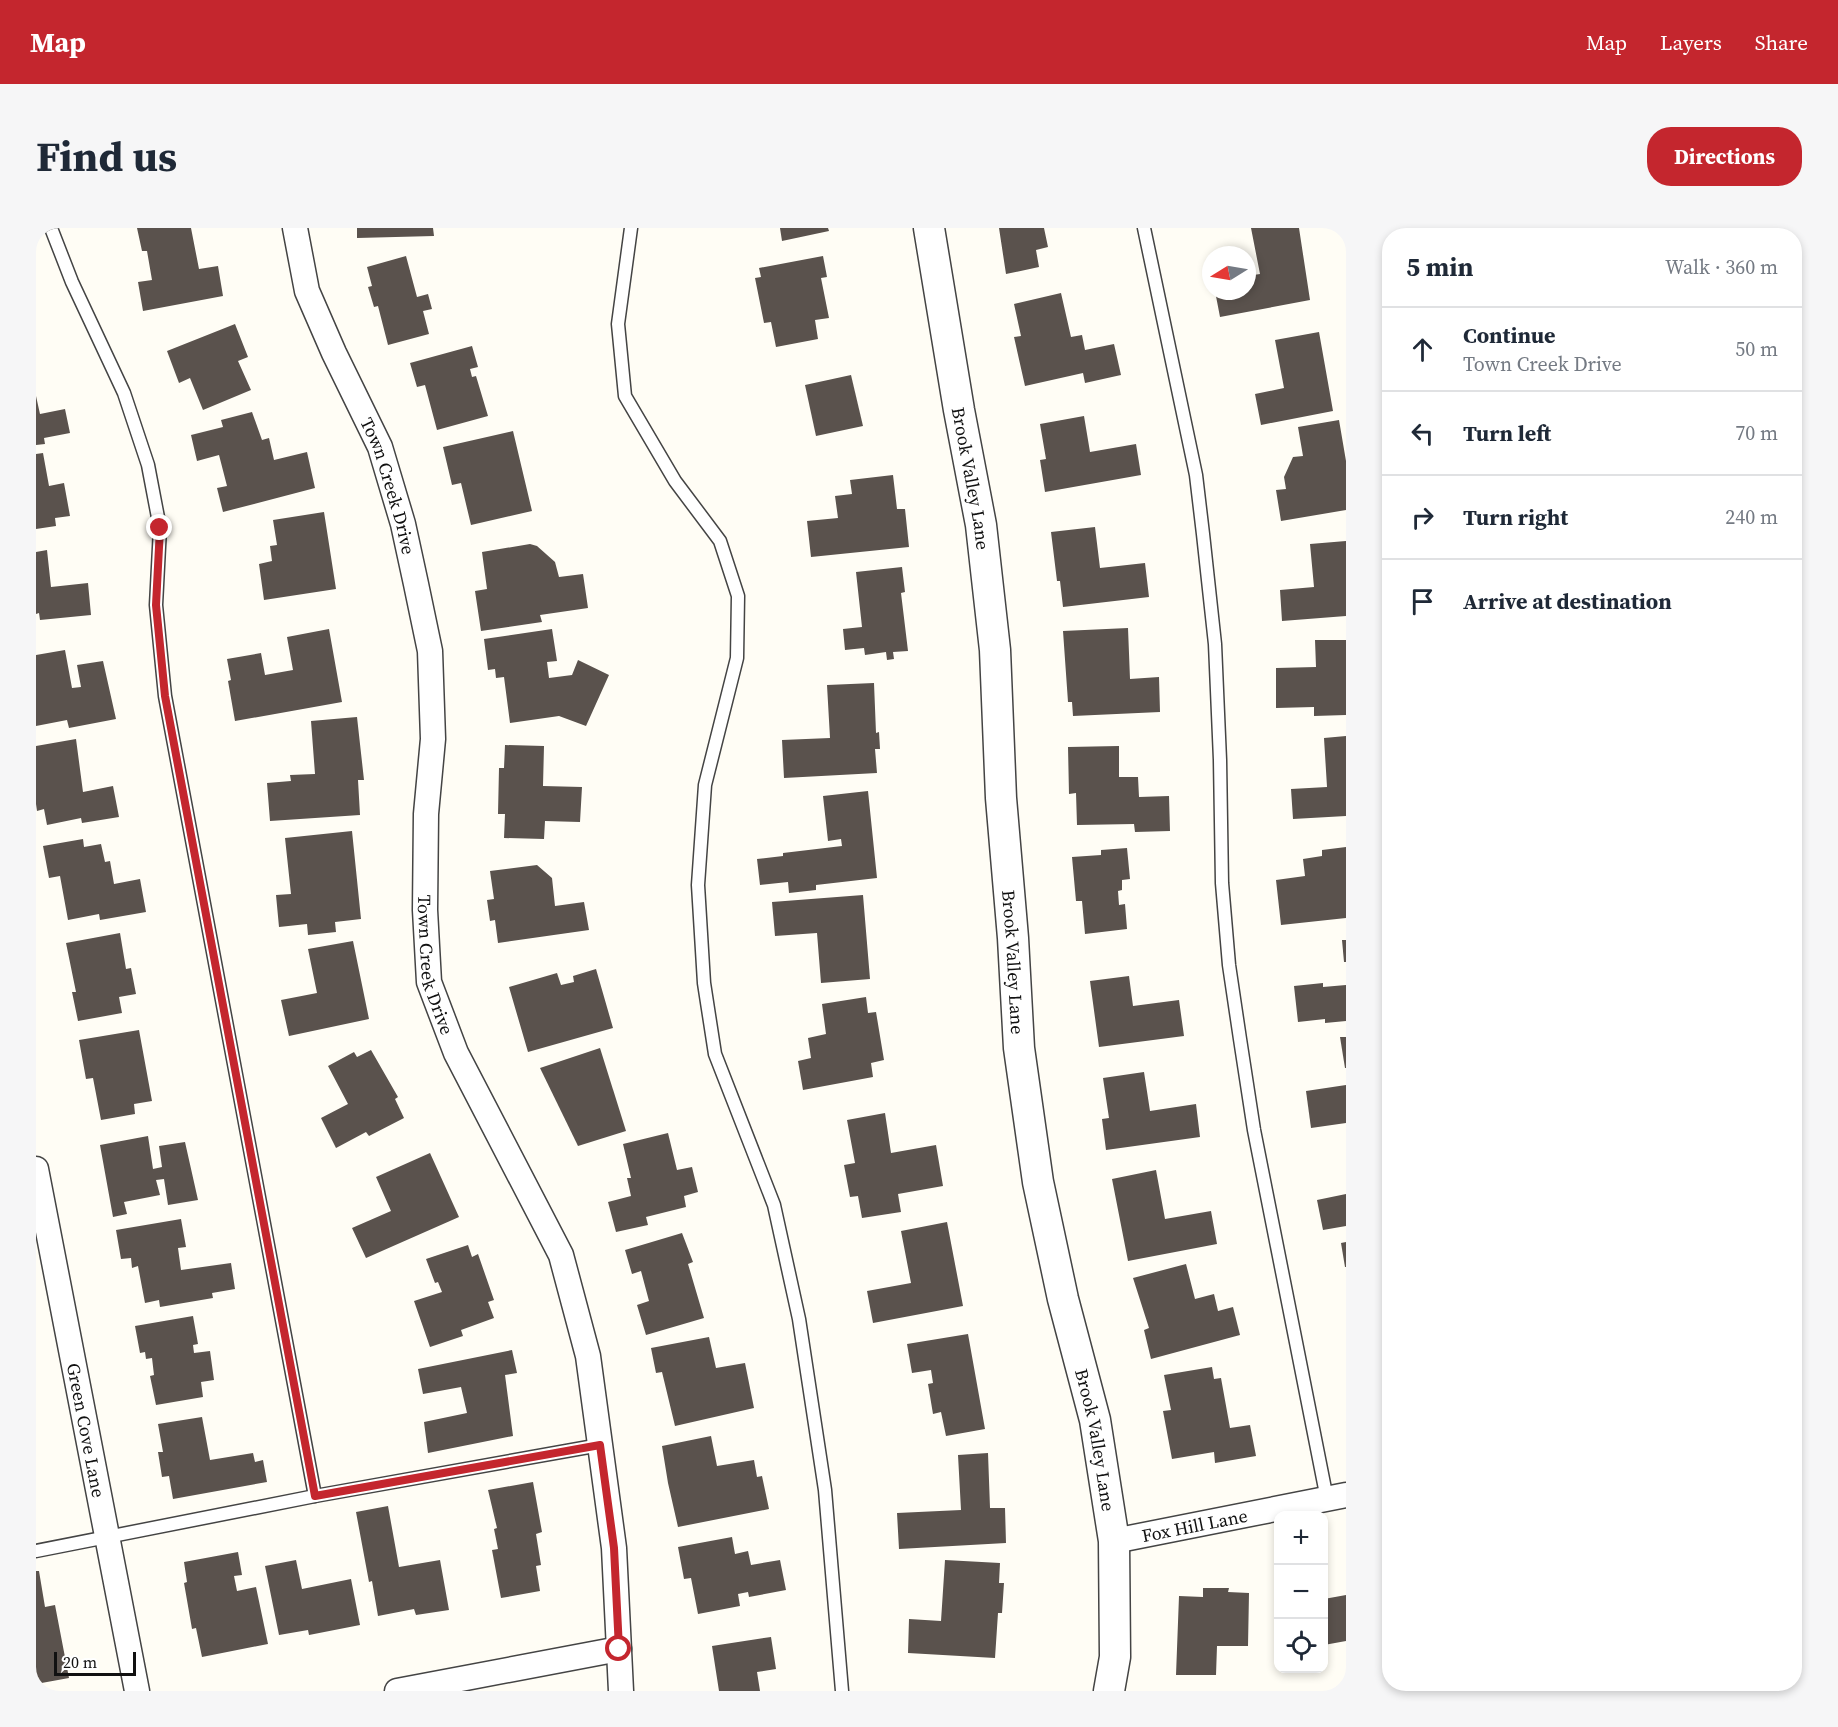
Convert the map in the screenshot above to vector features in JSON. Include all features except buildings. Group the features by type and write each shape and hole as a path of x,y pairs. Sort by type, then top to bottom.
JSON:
{"street":[{"name":"Town Creek Drive","path":"295,228 308,291 334,352 380,447 403,524 430,651 433,739 426,814 425,900 429,982 456,1053 561,1255 588,1356 614,1548 621,1691"},
{"name":"Brook Valley Lane","path":"929,228 959,410 981,525 995,650 1001,798 1013,938 1019,1048 1036,1171 1063,1299 1095,1420 1114,1541 1115,1657 1109,1691"},
{"name":"Green Cove Lane","path":"36,1169 137,1691"},
{"name":"Fox Hill Lane","path":"1114,1541 1337,1497"},
{"path":"397,1691 619,1649"}],"lane":[{"path":"51,228 72,282 124,393 148,465 160,528 156,605 165,696 315,1496"},
{"path":"631,228 618,324 625,396 675,481 720,541 738,596 736,658 705,785 698,885 704,983 715,1054 774,1204 799,1318 825,1490 842,1691"},
{"path":"1144,228 1196,475 1203,534 1215,644 1222,883 1232,986 1254,1130 1337,1497"},
{"path":"36,1551 315,1496 600,1445"}],"route":[{"path":"160,528 156,605 165,696 315,1496 600,1445 614,1548 619,1649"}]}
